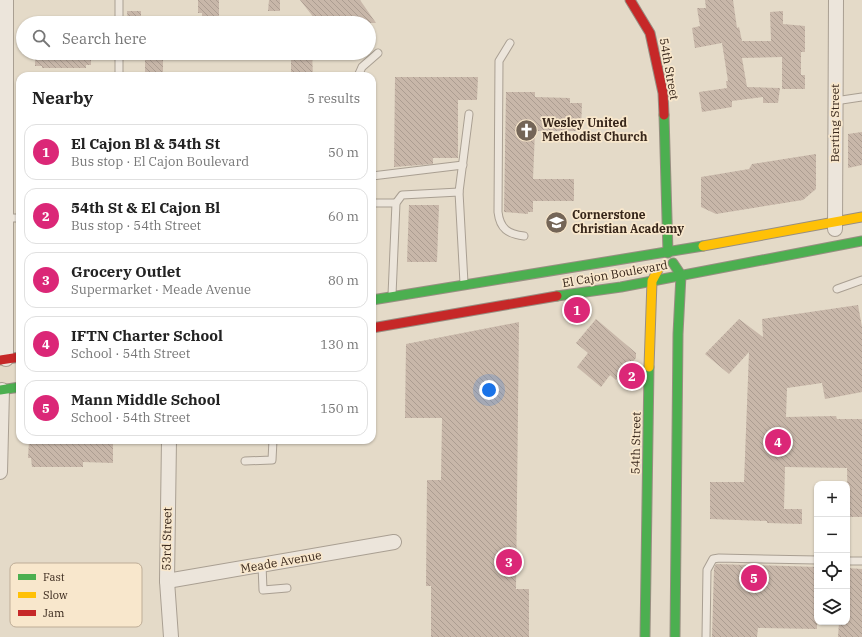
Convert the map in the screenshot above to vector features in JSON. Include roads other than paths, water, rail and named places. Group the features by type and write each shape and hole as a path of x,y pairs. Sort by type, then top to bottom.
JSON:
{"main road":[{"name":"54th Street","path":"630,0 650,33 663,93 668,253 681,275"},
{"name":"El Cajon Boulevard","path":"376,299 668,253 862,217"},
{"name":"El Cajon Boulevard","path":"376,327 652,281 834,245 862,241"},
{"name":"54th Street","path":"645,637 649,334 652,281 668,253"},
{"path":"675,637 678,334 681,275"},
{"path":"1,390 16,388"}],"street":[{"path":"6,0 14,218 3,268 9,359"},
{"name":"Berting Street","path":"834,245 836,223 836,0"},
{"path":"0,472 1,390"},
{"name":"53rd Street","path":"169,444 167,581 172,637"},
{"name":"Meade Avenue","path":"167,581 394,542"}],"lane":[{"path":"119,0 119,16"},
{"path":"510,43 499,61 498,212 499,222 504,228 511,234 524,236"},
{"path":"119,60 119,72"},
{"path":"360,72 362,67 370,60"},
{"path":"835,101 862,97"},
{"path":"464,286 460,192 469,114"},
{"path":"376,176 463,165"},
{"path":"392,297 396,202 402,195 460,192"},
{"path":"376,202 396,202"},
{"path":"837,289 862,280"},
{"path":"245,461 272,460 272,444"},
{"path":"706,637 707,570 713,560 719,558 814,560"},
{"path":"850,561 862,561"},
{"path":"262,565 263,590 287,588"}],"place":[{"name":"Wesley United Methodist Church","path":"527,130"},
{"name":"Cornerstone Christian Academy","path":"557,222"},
{"name":"El Cajon Bl & 54th St","path":"577,310"},
{"name":"54th St & El Cajon Bl","path":"632,376"},
{"name":"IFTN Charter School","path":"778,442"},
{"name":"Grocery Outlet","path":"509,562"},
{"name":"Mann Middle School","path":"754,578"}]}
